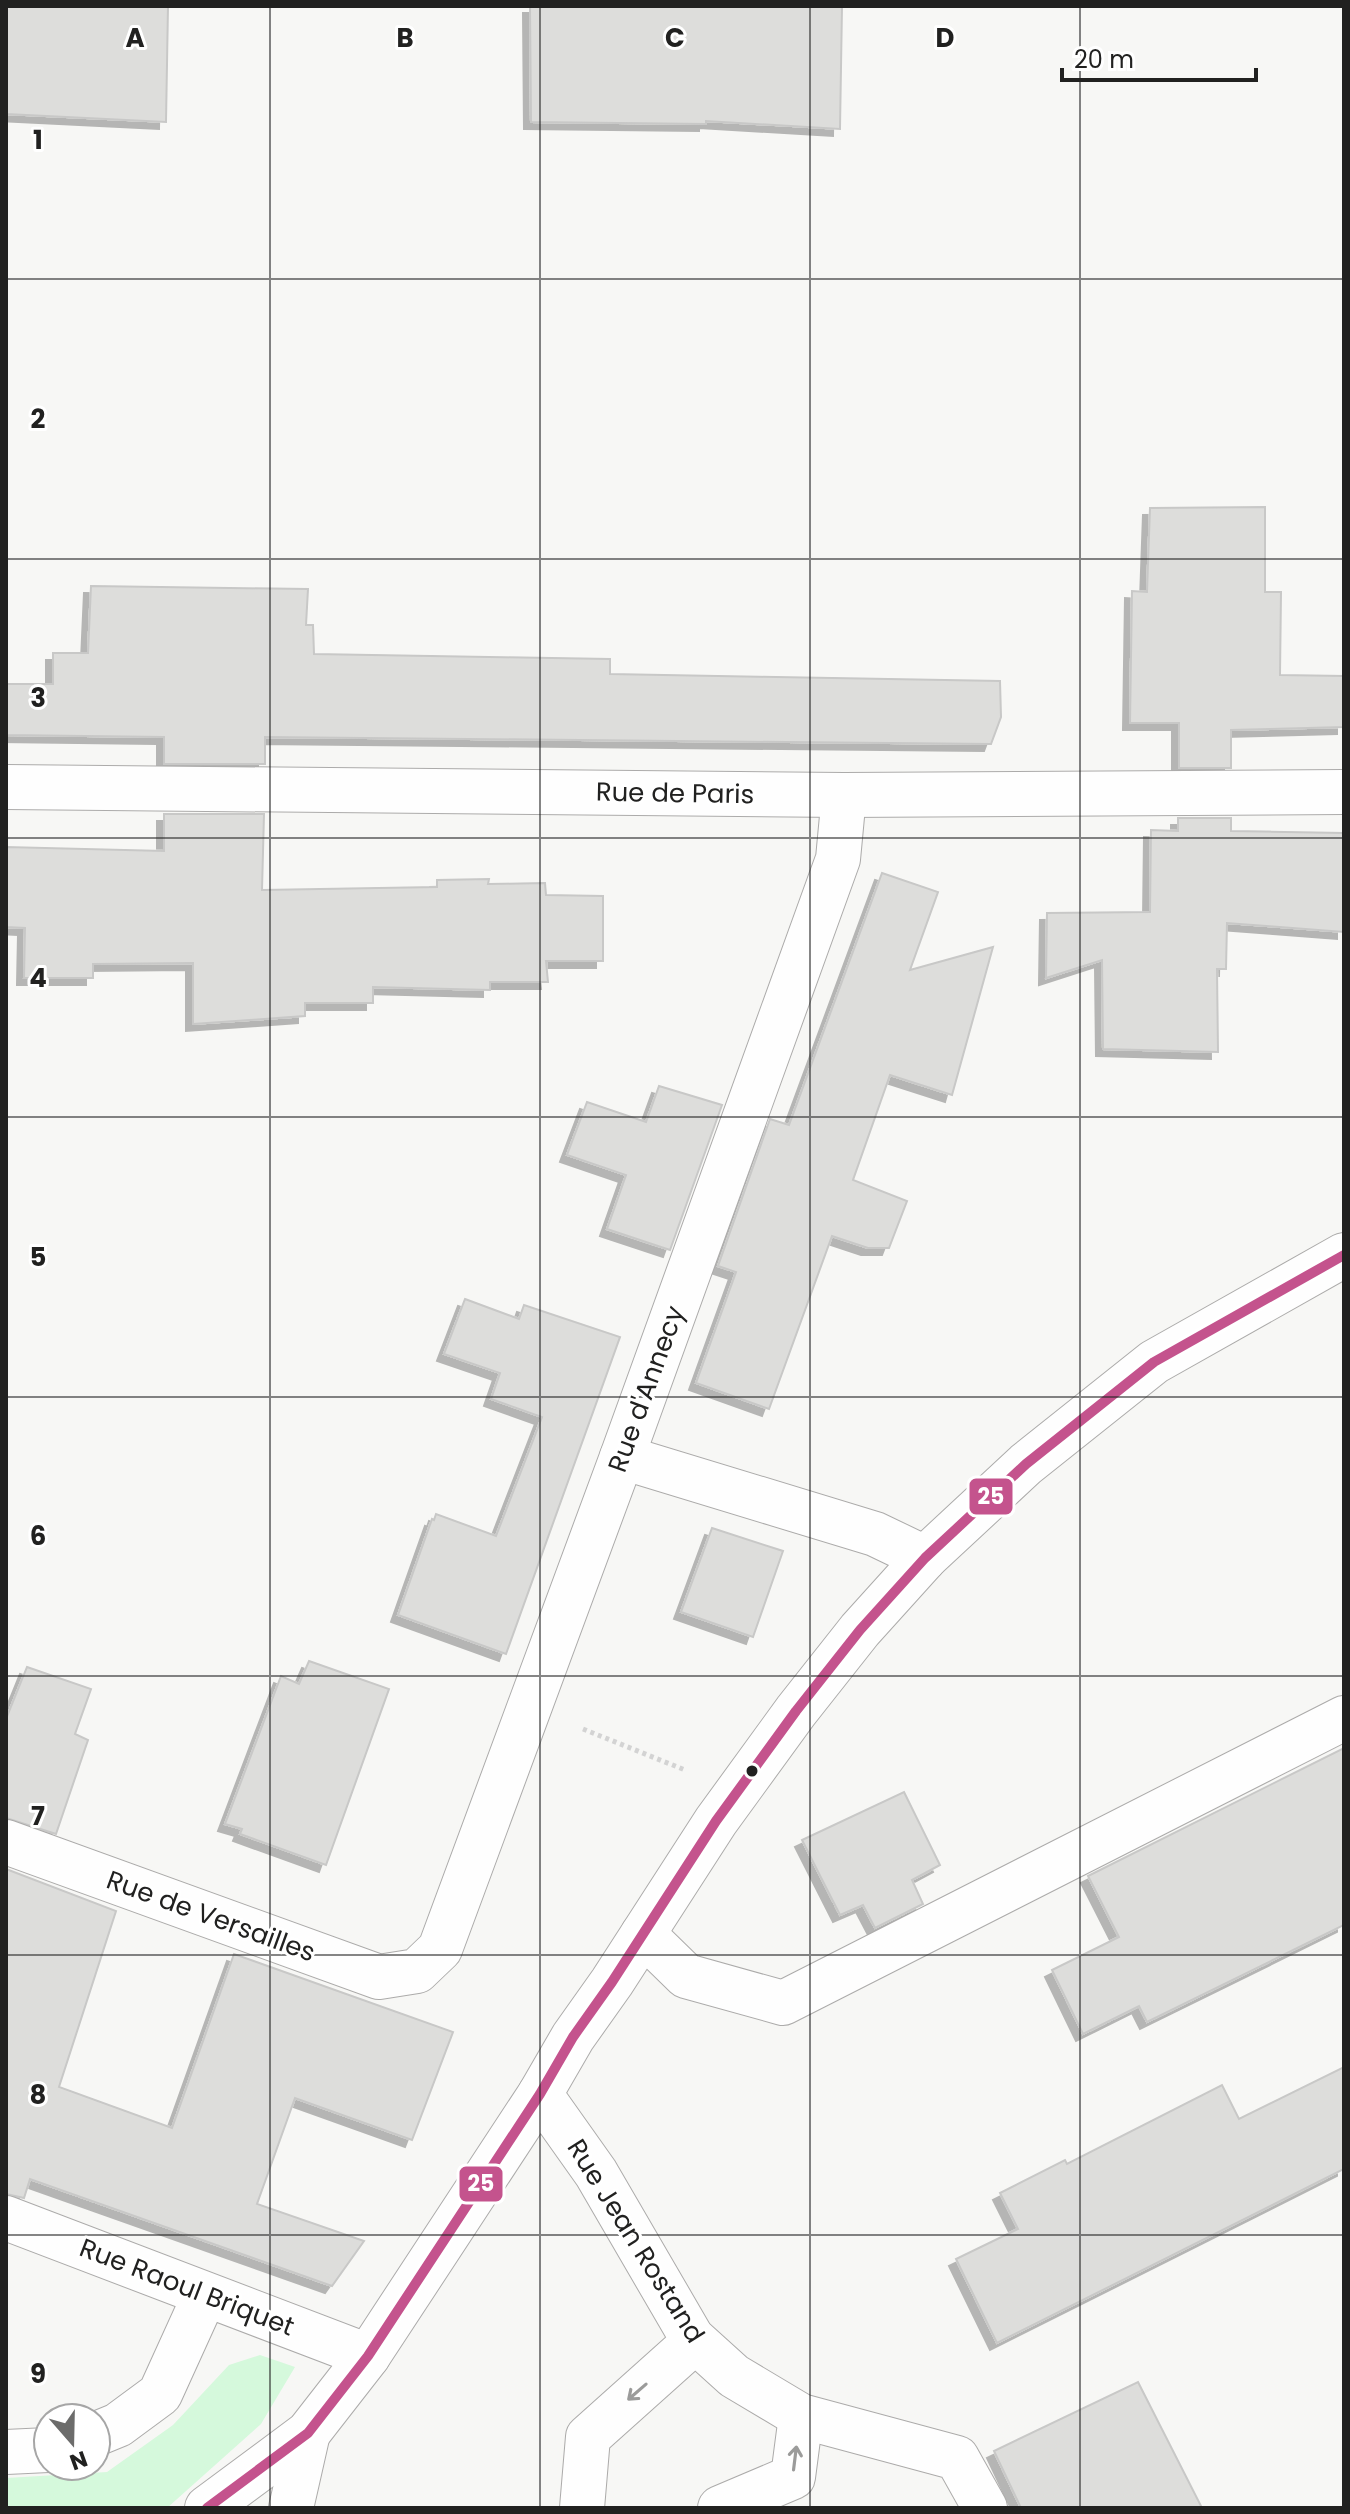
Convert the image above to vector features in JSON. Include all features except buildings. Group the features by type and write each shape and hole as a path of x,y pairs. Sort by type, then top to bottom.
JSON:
{"street":[{"name":"Rue de Paris","path":"6,787 844,795 1344,792"},
{"name":"Rue d'Annecy","path":"417,1971 440,1949 622,1457 838,859 844,795"},
{"path":"207,2508 308,2433 368,2356 540,2094 573,2037 737,1792 851,1642 925,1558 1026,1464 1154,1362 1344,1255"},
{"path":"622,1457 875,1534 925,1558"},
{"path":"643,1934 686,1976 783,2003 1344,1718"},
{"name":"Rue de Versailles","path":"6,1842 379,1977 417,1971"},
{"name":"Rue Jean Rostand","path":"540,2094 596,2173 692,2338 734,2376 801,2416 957,2458 985,2508"},
{"name":"Rue Raoul Briquet","path":"6,2218 368,2356"},
{"path":"112,2427 160,2394 205,2295"},
{"path":"582,2508 588,2437 684,2351 692,2338"},
{"path":"720,2508 793,2477 801,2416"},
{"path":"291,2508 308,2433"},
{"path":"6,2452 32,2451"}],"path":[{"path":"529,1707 737,1792"}],"green space":[{"path":"260,2355 295,2367 261,2424 167,2508 6,2508 6,2478 32,2476 32,2482 112,2482 112,2468 173,2425 229,2365"}],"transit line":[{"name":"25","path":"207,2508 308,2433 368,2356 716,1821 860,1630 925,1558 1026,1464 1154,1362 1344,1255"}]}
